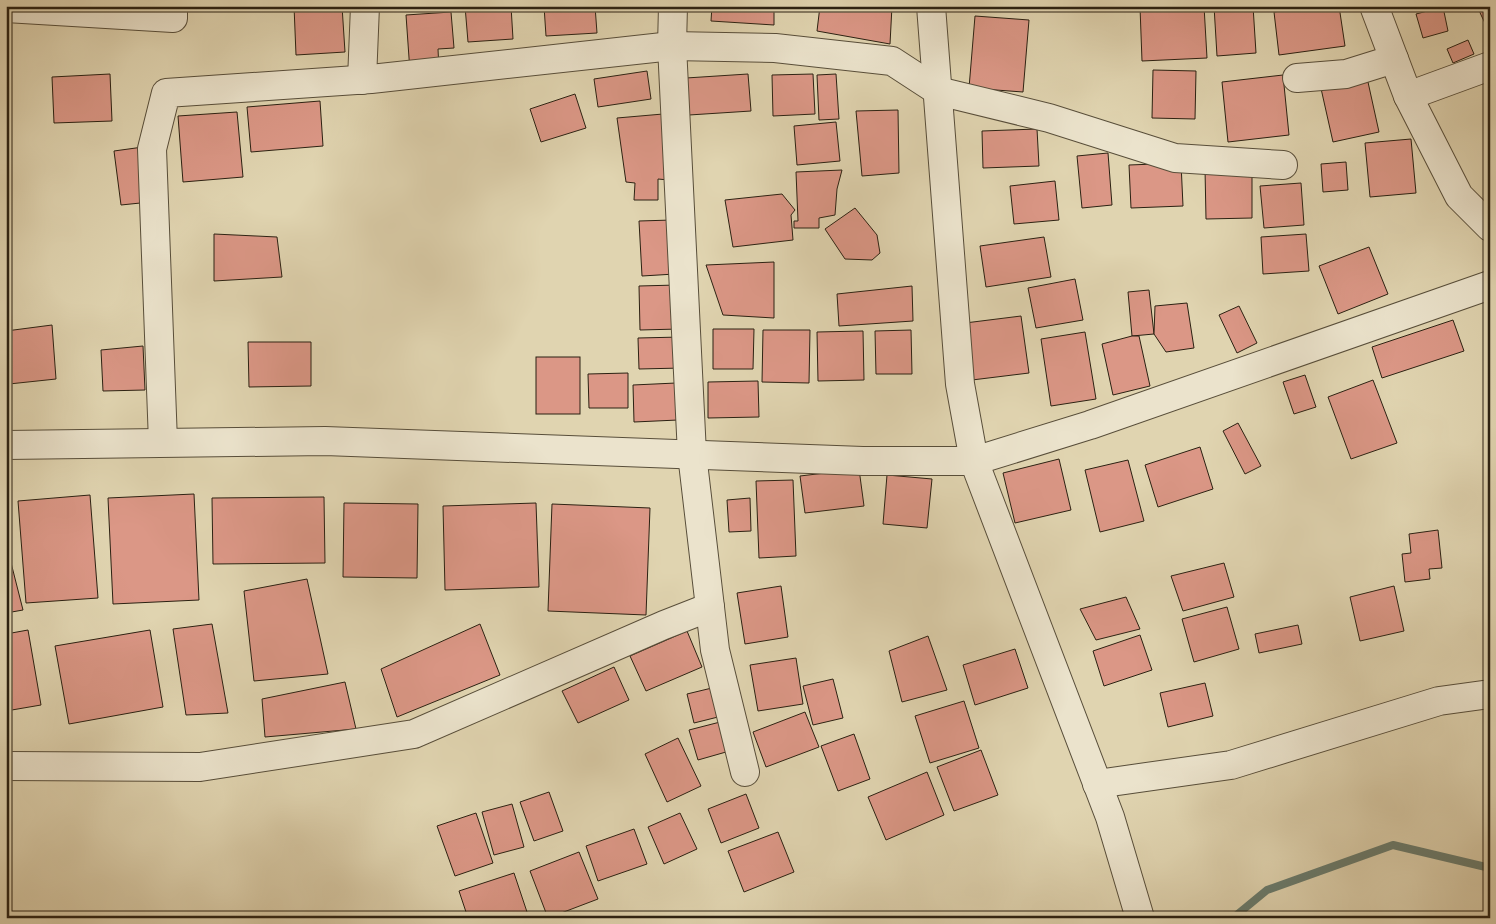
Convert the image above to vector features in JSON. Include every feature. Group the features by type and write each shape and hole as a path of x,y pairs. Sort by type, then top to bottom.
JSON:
{"street":[{"path":"6,8 173,18 173,6"},
{"path":"362,80 365,6"},
{"path":"672,6 672,46 692,454 715,650 745,772"},
{"path":"932,6 960,384 974,461 1110,817 1140,918"},
{"path":"1374,6 1408,96 1459,196 1490,227"},
{"path":"163,442 152,149 166,94 362,80 672,46 775,48 892,62 938,90 1049,118 1175,158 1283,165"},
{"path":"1297,78 1346,74 1394,59"},
{"path":"1408,96 1490,66"},
{"path":"6,445 325,441 863,461 974,461 1090,425 1490,285"},
{"path":"6,766 200,767 414,734 664,625 710,607"},
{"path":"1097,784 1231,765 1439,701 1490,694"}],"building":[{"path":"294,6 342,6 345,52 296,55"},
{"path":"465,6 511,6 513,39 468,42"},
{"path":"544,6 595,6 597,33 546,36"},
{"path":"712,6 774,6 774,25 711,21"},
{"path":"820,6 892,6 890,44 817,31"},
{"path":"1204,6 1207,58 1142,61 1140,7"},
{"path":"1214,6 1253,6 1256,53 1217,56"},
{"path":"1318,6 1339,6 1345,46 1279,55 1274,12"},
{"path":"1477,6 1490,6 1490,33 1482,17"},
{"path":"1443,7 1448,31 1423,38 1416,14"},
{"path":"451,12 454,48 438,49 439,70 410,72 406,15"},
{"path":"975,16 1029,20 1023,92 969,88"},
{"path":"1468,40 1474,54 1453,63 1447,49"},
{"path":"1153,70 1196,71 1195,119 1152,118"},
{"path":"647,71 651,99 598,107 594,79"},
{"path":"1366,73 1379,132 1333,142 1320,84"},
{"path":"110,74 112,121 54,123 52,77"},
{"path":"748,74 751,111 689,115 686,78"},
{"path":"813,74 815,114 773,116 772,75"},
{"path":"836,74 839,119 819,120 817,75"},
{"path":"1283,75 1289,135 1228,142 1222,82"},
{"path":"575,94 586,128 541,142 530,109"},
{"path":"320,101 323,146 251,152 247,107"},
{"path":"898,110 899,173 862,176 856,111"},
{"path":"237,112 243,177 183,182 178,116"},
{"path":"663,114 669,180 658,179 658,200 634,200 635,183 626,182 617,118"},
{"path":"836,122 840,161 797,165 794,126"},
{"path":"1037,129 1039,166 983,168 982,131"},
{"path":"1411,139 1416,193 1370,197 1365,143"},
{"path":"143,147 150,202 121,205 114,151"},
{"path":"1108,153 1112,205 1082,208 1077,156"},
{"path":"1346,162 1348,190 1323,192 1321,164"},
{"path":"1181,163 1183,206 1131,208 1129,165"},
{"path":"1252,168 1252,218 1206,219 1205,169"},
{"path":"842,170 837,189 835,215 819,218 819,228 794,228 794,221 798,221 796,172"},
{"path":"1055,181 1059,220 1014,224 1010,186"},
{"path":"1301,183 1304,225 1264,228 1260,186"},
{"path":"782,194 795,210 791,215 793,240 733,247 725,200"},
{"path":"855,208 877,235 880,253 872,260 845,259 825,229"},
{"path":"672,220 675,274 642,276 639,221"},
{"path":"214,234 277,237 282,277 214,281"},
{"path":"1306,234 1309,271 1263,274 1261,237"},
{"path":"1044,237 1051,277 986,287 980,246"},
{"path":"1369,247 1388,294 1338,314 1319,266"},
{"path":"774,262 774,318 723,315 706,265"},
{"path":"1075,279 1083,320 1036,328 1028,288"},
{"path":"677,285 679,329 640,330 639,286"},
{"path":"912,286 913,321 839,326 837,294"},
{"path":"1149,290 1154,334 1132,336 1128,292"},
{"path":"1187,303 1194,348 1166,352 1154,334 1155,306"},
{"path":"1239,306 1257,343 1237,353 1219,315"},
{"path":"1021,316 1029,373 972,380 965,323"},
{"path":"1453,320 1464,351 1382,378 1372,347"},
{"path":"52,325 56,379 9,384 6,331"},
{"path":"713,329 754,329 753,369 713,369"},
{"path":"763,330 810,330 809,383 762,382"},
{"path":"911,330 912,374 876,374 875,331"},
{"path":"863,331 864,380 818,381 817,332"},
{"path":"1085,332 1096,399 1051,406 1041,339"},
{"path":"1139,336 1150,386 1113,395 1102,344"},
{"path":"681,337 682,368 639,369 638,338"},
{"path":"248,342 311,342 311,386 249,387"},
{"path":"143,346 145,390 103,391 101,350"},
{"path":"536,357 580,357 580,414 536,414"},
{"path":"628,373 628,408 589,408 588,374"},
{"path":"1305,375 1316,407 1294,414 1283,382"},
{"path":"1373,380 1397,443 1351,459 1328,397"},
{"path":"758,381 759,417 708,418 708,382"},
{"path":"676,383 678,420 634,422 633,385"},
{"path":"1238,423 1261,466 1245,474 1223,431"},
{"path":"1200,447 1213,489 1158,507 1145,465"},
{"path":"1059,459 1071,510 1015,523 1003,473"},
{"path":"1128,460 1144,521 1100,532 1085,470"},
{"path":"859,469 864,506 805,513 800,476"},
{"path":"887,475 932,479 927,528 883,524"},
{"path":"793,480 796,556 759,558 756,481"},
{"path":"194,494 199,600 113,604 108,498"},
{"path":"90,495 98,598 26,603 18,501"},
{"path":"324,497 325,563 213,564 212,498"},
{"path":"750,498 751,531 729,532 727,500"},
{"path":"344,503 418,504 417,578 343,577"},
{"path":"536,503 539,587 445,590 443,506"},
{"path":"552,504 650,508 646,615 548,611"},
{"path":"1438,530 1442,568 1429,569 1430,579 1405,582 1402,554 1411,553 1409,534"},
{"path":"6,543 23,610 6,613"},
{"path":"1224,563 1234,597 1183,611 1171,576"},
{"path":"307,579 328,674 254,681 244,591"},
{"path":"781,586 788,637 745,644 737,593"},
{"path":"1394,586 1404,631 1360,641 1350,597"},
{"path":"1126,597 1140,629 1096,640 1080,609"},
{"path":"1227,607 1239,649 1194,662 1182,619"},
{"path":"212,624 228,713 186,715 173,629"},
{"path":"480,624 500,675 397,717 381,669"},
{"path":"1298,625 1302,644 1259,653 1255,634"},
{"path":"28,630 41,705 6,711 6,634"},
{"path":"150,630 163,707 69,724 55,646"},
{"path":"687,631 702,667 646,691 630,656"},
{"path":"1140,635 1152,670 1104,686 1093,651"},
{"path":"928,636 947,690 902,702 889,651"},
{"path":"1015,649 1028,688 975,705 963,665"},
{"path":"796,658 803,704 758,711 750,665"},
{"path":"614,667 629,700 578,723 562,691"},
{"path":"833,679 843,718 813,725 803,686"},
{"path":"345,682 356,729 265,737 262,699"},
{"path":"1205,683 1213,716 1168,727 1160,693"},
{"path":"716,687 722,716 694,723 687,694"},
{"path":"964,701 979,748 930,763 915,716"},
{"path":"805,712 819,747 766,767 753,732"},
{"path":"724,721 733,750 698,760 689,730"},
{"path":"854,734 870,779 838,791 821,746"},
{"path":"678,738 701,786 667,802 645,754"},
{"path":"981,750 998,795 954,811 937,767"},
{"path":"927,772 944,815 886,840 868,797"},
{"path":"549,792 563,831 534,841 520,802"},
{"path":"746,794 759,828 721,843 708,809"},
{"path":"512,804 524,847 494,855 482,812"},
{"path":"476,813 493,863 455,876 437,826"},
{"path":"680,813 697,849 664,864 648,827"},
{"path":"634,829 647,864 598,881 586,846"},
{"path":"778,832 794,872 744,892 728,851"},
{"path":"579,852 598,899 548,918 530,871"},
{"path":"514,873 529,918 468,918 459,891"}],"waterway":[{"path":"1233,918 1267,890 1393,845 1490,868"}]}
